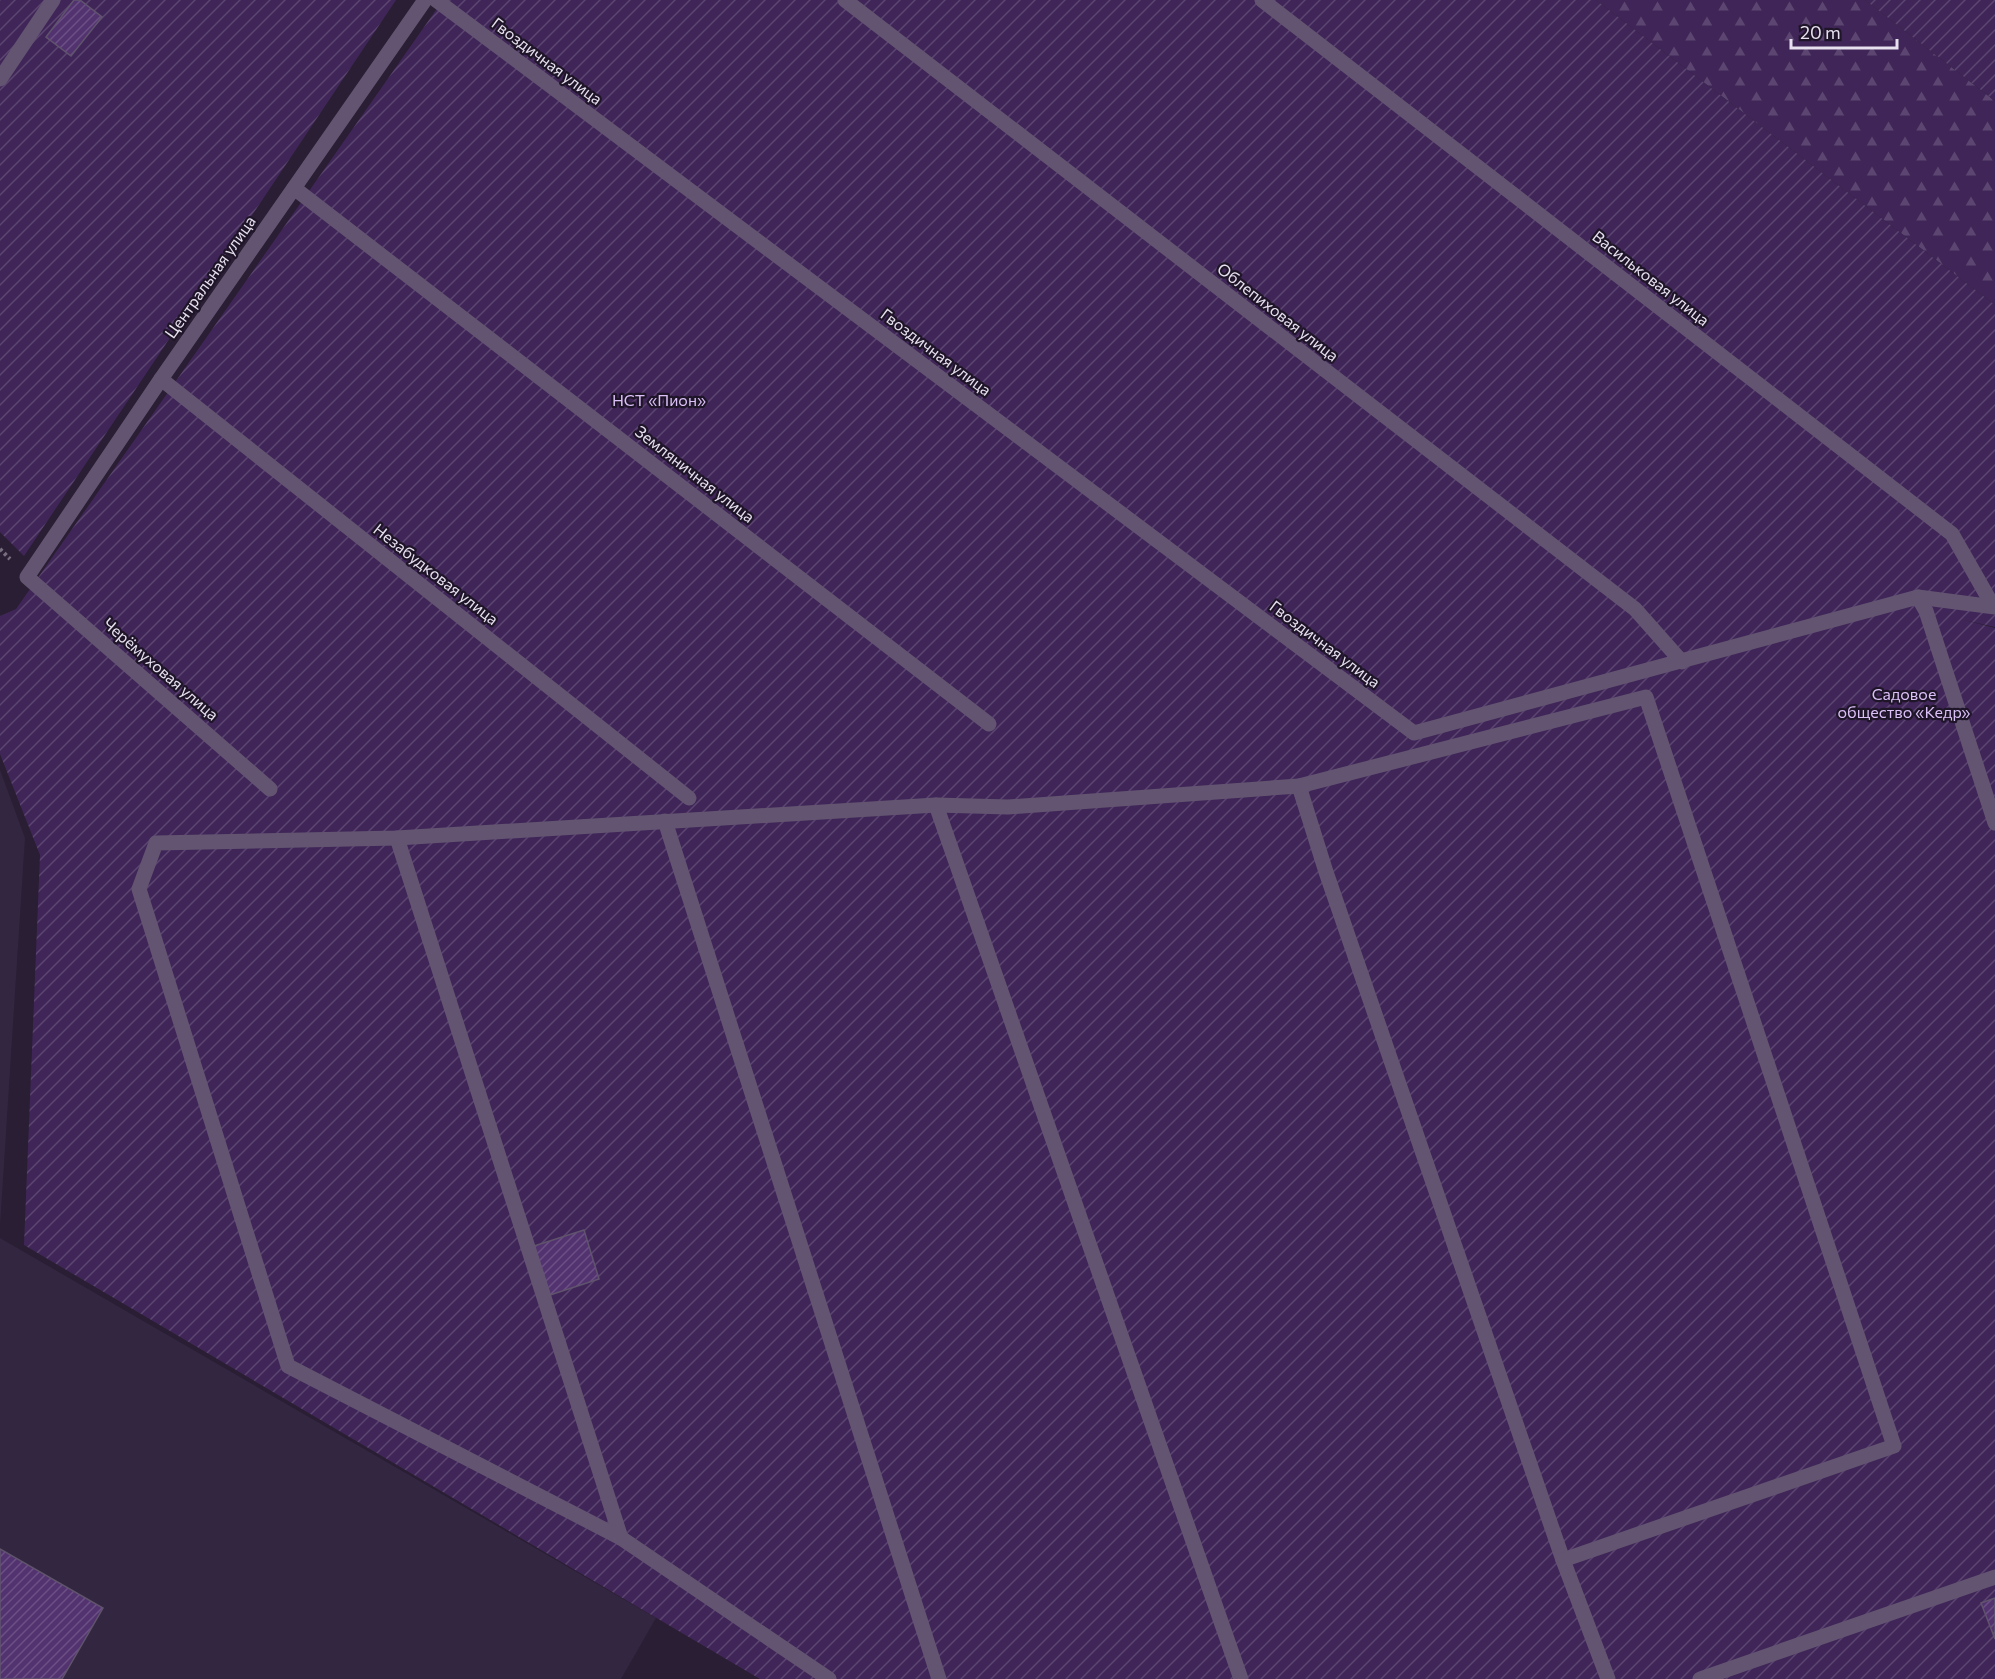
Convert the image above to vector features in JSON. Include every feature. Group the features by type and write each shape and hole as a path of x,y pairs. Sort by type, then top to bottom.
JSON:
{"street":[{"path":"0,79 53,0"},
{"name":"Центральная улица","path":"27,577 161,379 425,0"},
{"name":"Гвоздичная улица","path":"436,0 1414,733 1682,662"},
{"name":"Облепиховая улица","path":"845,0 1635,609 1682,662"},
{"name":"Васильковая улица","path":"1262,0 1952,534 1994,607"},
{"name":"Земляничная улица","path":"294,188 989,723"},
{"name":"Незабудковая улица","path":"161,379 689,798"},
{"name":"Черёмуховая улица","path":"27,577 270,789"},
{"path":"1918,597 1926,611 1995,823"},
{"path":"1682,662 1918,597 1994,607"},
{"path":"829,1679 621,1538 288,1366 138,889 156,843 397,838 936,805 1008,807 1299,786 1646,697 1894,1446 1563,1560"},
{"path":"1299,786 1330,883 1563,1560 1608,1679"},
{"path":"936,805 1240,1679"},
{"path":"665,821 939,1679"},
{"path":"397,838 621,1538"},
{"path":"1700,1679 1995,1577"}],"shaded area":[{"path":"0,770 25,838 0,1226"},
{"path":"0,1238 656,1618 621,1679 0,1679"}],"green space":[{"path":"0,0 396,0 24,556 0,532"},
{"path":"443,0 1596,0 1995,305 1995,627 1960,619 1995,628 1995,1679 760,1679 24,1245 40,855 0,754 0,616 16,609"},
{"path":"1596,0 1865,0 1995,101 1995,305"},
{"path":"1865,0 1995,0 1995,101"}],"building":[{"path":"74,0 80,0 102,17 71,56 46,37"},
{"path":"584,1230 599,1279 550,1295 534,1246"},
{"path":"0,1549 103,1608 62,1679 0,1679"},
{"path":"1995,1598 1995,1639 1981,1603"}],"park label":[{"name":"НСТ «Пион»","path":"659,400"},
{"name":"Садовое общество «Кедр»","path":"1904,703"}]}
